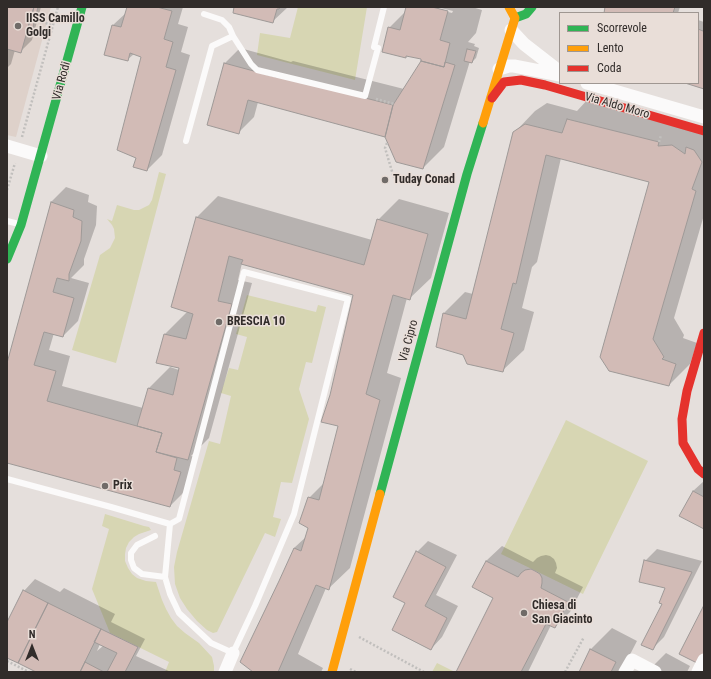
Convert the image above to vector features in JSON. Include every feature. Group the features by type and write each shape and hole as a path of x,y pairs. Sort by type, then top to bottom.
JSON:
{"street":[{"name":"Via Rodi","path":"7,259 21,225 82,7"},
{"path":"509,7 513,24 524,44 559,73"},
{"path":"513,24 526,14 532,7"},
{"name":"Via Cipro","path":"332,672 467,174 513,24"},
{"path":"499,69 514,66 559,74"},
{"name":"Via Aldo Moro","path":"490,100 504,82 521,80 545,85 704,131"},
{"name":"Via Aldo Moro","path":"590,84 704,117"},
{"path":"13,148 41,156"},
{"path":"704,333 687,391 682,419 683,443 698,468 704,474"},
{"path":"225,672 233,652"},
{"path":"625,672 632,660 656,672"},
{"path":"698,672 704,660"}],"lane":[{"path":"204,14 222,20 229,27 251,64 257,70 365,96 378,48 374,47 384,7"},
{"path":"186,141 212,46 233,36"},
{"path":"7,221 21,225"},
{"path":"7,479 170,524 179,519 244,272 348,299 294,514 255,606 233,652 211,643 180,613 170,594 165,577 170,524"},
{"path":"155,536 137,545 132,553 131,560 134,568 142,574 165,577"}],"path":[{"path":"7,190 13,148 58,7"},
{"path":"30,19 53,25"},
{"path":"365,96 394,104"},
{"path":"387,143 385,148 394,178"},
{"path":"344,629 424,672"},
{"path":"565,672 584,637"},
{"path":"7,661 29,672"}],"shaded area":[{"path":"7,7 51,7 16,137 7,135"}],"green space":[{"path":"298,7 367,7 355,80 257,55 260,33 290,38"},
{"path":"159,172 166,174 116,363 72,350 100,255 110,248 115,238 114,229 107,219 112,221 117,205 139,210 149,205 152,200"},
{"path":"247,295 316,312 318,305 326,307 312,363 306,362 299,389 309,419 292,483 281,482 273,517 281,519 275,537 265,533 217,632 213,633 197,621 180,598 175,584 174,567 209,441 220,444 231,396 221,393 229,368 238,370 247,337 236,334"},
{"path":"566,420 648,461 583,594 501,554"},
{"path":"105,514 149,527 151,530 139,534 129,542 125,554 125,561 128,568 137,578 156,582 162,600 171,618 177,626 199,643 212,657 214,672 165,672 169,662 110,633 92,589 109,529 102,526"},
{"path":"437,663 455,672 432,672"}],"building":[{"name":"IISS Camillo Golgi","path":"7,7 34,7 21,53 7,49"},
{"path":"34,7 38,7 31,35 26,34"},
{"path":"127,7 157,7 172,11 164,39 173,42 166,67 176,70 147,171 133,167 136,158 117,150 141,57 130,53 128,61 104,55 112,25 121,27"},
{"path":"234,7 280,7 277,9 273,23 233,13"},
{"path":"406,7 432,7 448,11 440,40 450,43 444,67 421,61 421,59 406,56 406,58 382,52 388,27 400,30"},
{"path":"605,7 675,7 673,12 604,12"},
{"path":"699,29 703,31 704,29 704,89 688,84 699,84"},
{"path":"467,49 476,51 472,63 464,61"},
{"path":"421,61 444,67 445,62 455,65 423,169 396,162 385,137 393,105"},
{"path":"224,63 393,105 385,137 248,100 239,134 207,125"},
{"path":"567,119 659,142 658,146 672,145 685,154 686,147 694,150 702,162 692,189 696,191 653,339 664,357 662,359 676,364 669,386 609,371 600,357 649,182 546,155 516,284 513,283 501,329 514,333 503,372 467,364 463,355 436,347 443,313 466,319 513,132 525,124 562,133"},
{"path":"51,202 74,210 73,217 82,221 81,241 69,274 69,281 57,278 53,292 74,298 63,337 44,332 34,365 56,371 47,401 162,433 156,452 177,458 174,470 181,472 170,507 7,463 7,363"},
{"path":"196,217 364,265 377,219 428,234 410,300 393,295 366,394 380,400 329,590 316,585 278,672 253,672 240,662 294,548 301,551 308,528 299,523 308,497 319,500 338,426 321,422 330,395 353,295 241,264 243,260 229,256 218,301 232,304 188,460 156,452 162,433 137,426 148,388 173,395 179,368 156,363 164,334 186,339 193,314 171,307"},
{"path":"693,491 704,497 704,529 679,516"},
{"path":"416,551 446,567 425,606 447,618 431,650 392,630 405,603 393,597"},
{"path":"644,560 692,572 653,650 641,645 662,604 659,603 665,588 639,582"},
{"name":"Chiesa di San Giacinto","path":"486,561 518,577 525,570 531,569 535,571 540,574 542,578 541,588 568,602 555,628 546,624 521,672 456,672 493,598 472,587"},
{"path":"23,590 48,603 18,663 7,658 7,622"},
{"path":"48,603 101,629 80,672 36,672 18,663"},
{"path":"704,605 704,654 699,664 679,654"},
{"path":"101,629 138,647 125,672 107,672 117,653 94,642"},
{"path":"590,649 616,662 611,672 579,672"},
{"path":"85,662 104,672 80,672"}],"traffic: fast":[{"path":"7,259 21,225 82,7"},
{"path":"515,18 526,14 532,7"},
{"path":"380,494 467,174 483,123"}],"traffic: slow":[{"path":"483,123 515,18 509,7"},
{"path":"332,672 380,494"}],"traffic: jam":[{"path":"492,98 504,82 521,80 545,85 704,131"},
{"path":"704,333 687,391 682,419 683,443 698,469 704,474"}],"place":[{"name":"IISS Camillo Golgi","path":"18,26"},
{"name":"Tuday Conad","path":"385,180"},
{"name":"BRESCIA 10","path":"219,322"},
{"name":"Prix","path":"105,486"},
{"name":"Chiesa di San Giacinto","path":"524,613"}]}
